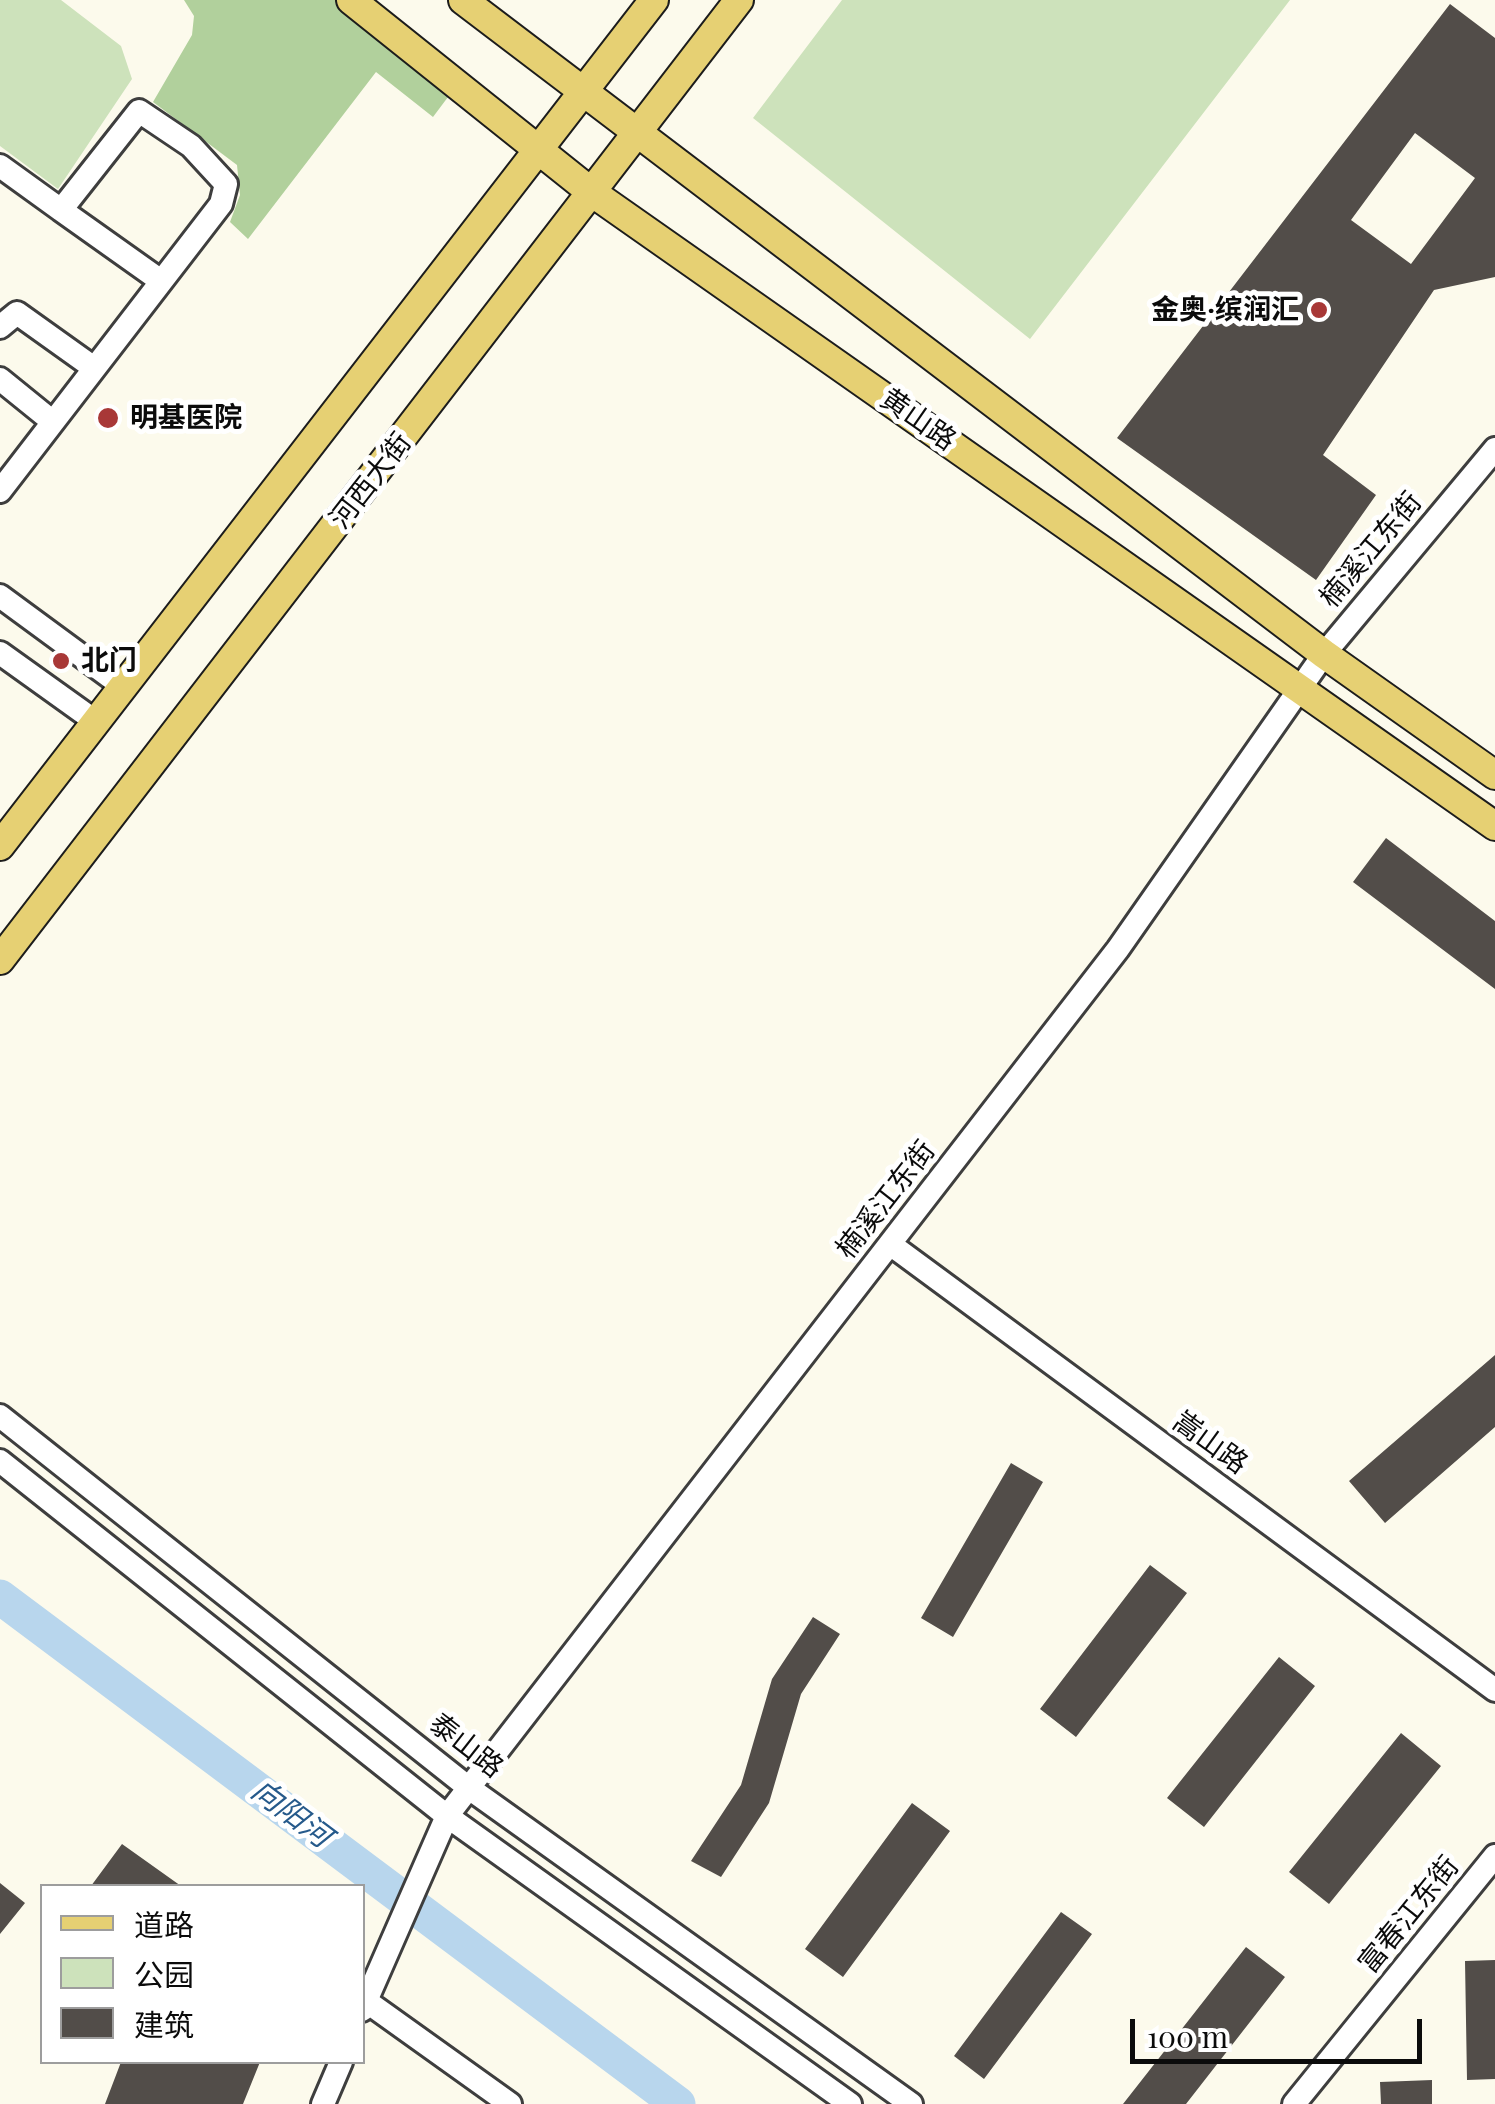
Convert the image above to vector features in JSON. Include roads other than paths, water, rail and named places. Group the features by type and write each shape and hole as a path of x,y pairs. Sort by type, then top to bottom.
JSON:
{"main road":[{"name":"黄山路","path":"351,0 590,191 1495,826"},
{"name":"黄山路","path":"463,0 1324,654 1495,775"},
{"path":"0,846 654,0"},
{"name":"河西大街","path":"0,960 739,0"}],"street":[{"path":"0,491 221,204 226,184 190,146 140,111 61,210"},
{"path":"0,166 161,281"},
{"path":"0,328 17,313 94,368"},
{"path":"0,380 53,422"},
{"name":"楠溪江东街","path":"365,2003 447,1816 1118,949 1324,654 1495,449"},
{"path":"0,596 121,686"},
{"path":"0,653 95,721"},
{"name":"嵩山路","path":"890,1244 1495,1690"},
{"name":"泰山路","path":"0,1416 469,1788 911,2104"},
{"path":"0,1461 447,1816 850,2104"},
{"name":"富春江东街","path":"1294,2104 1495,1856"},
{"path":"365,2006 510,2104"},
{"path":"322,2104 339,2064"}],"waterway":[{"name":"向阳河","path":"0,1597 678,2104"}],"place":[{"name":"金奥·缤润汇","path":"1319,310"},
{"name":"明基医院","path":"108,418"},
{"name":"北门","path":"61,661"}]}
